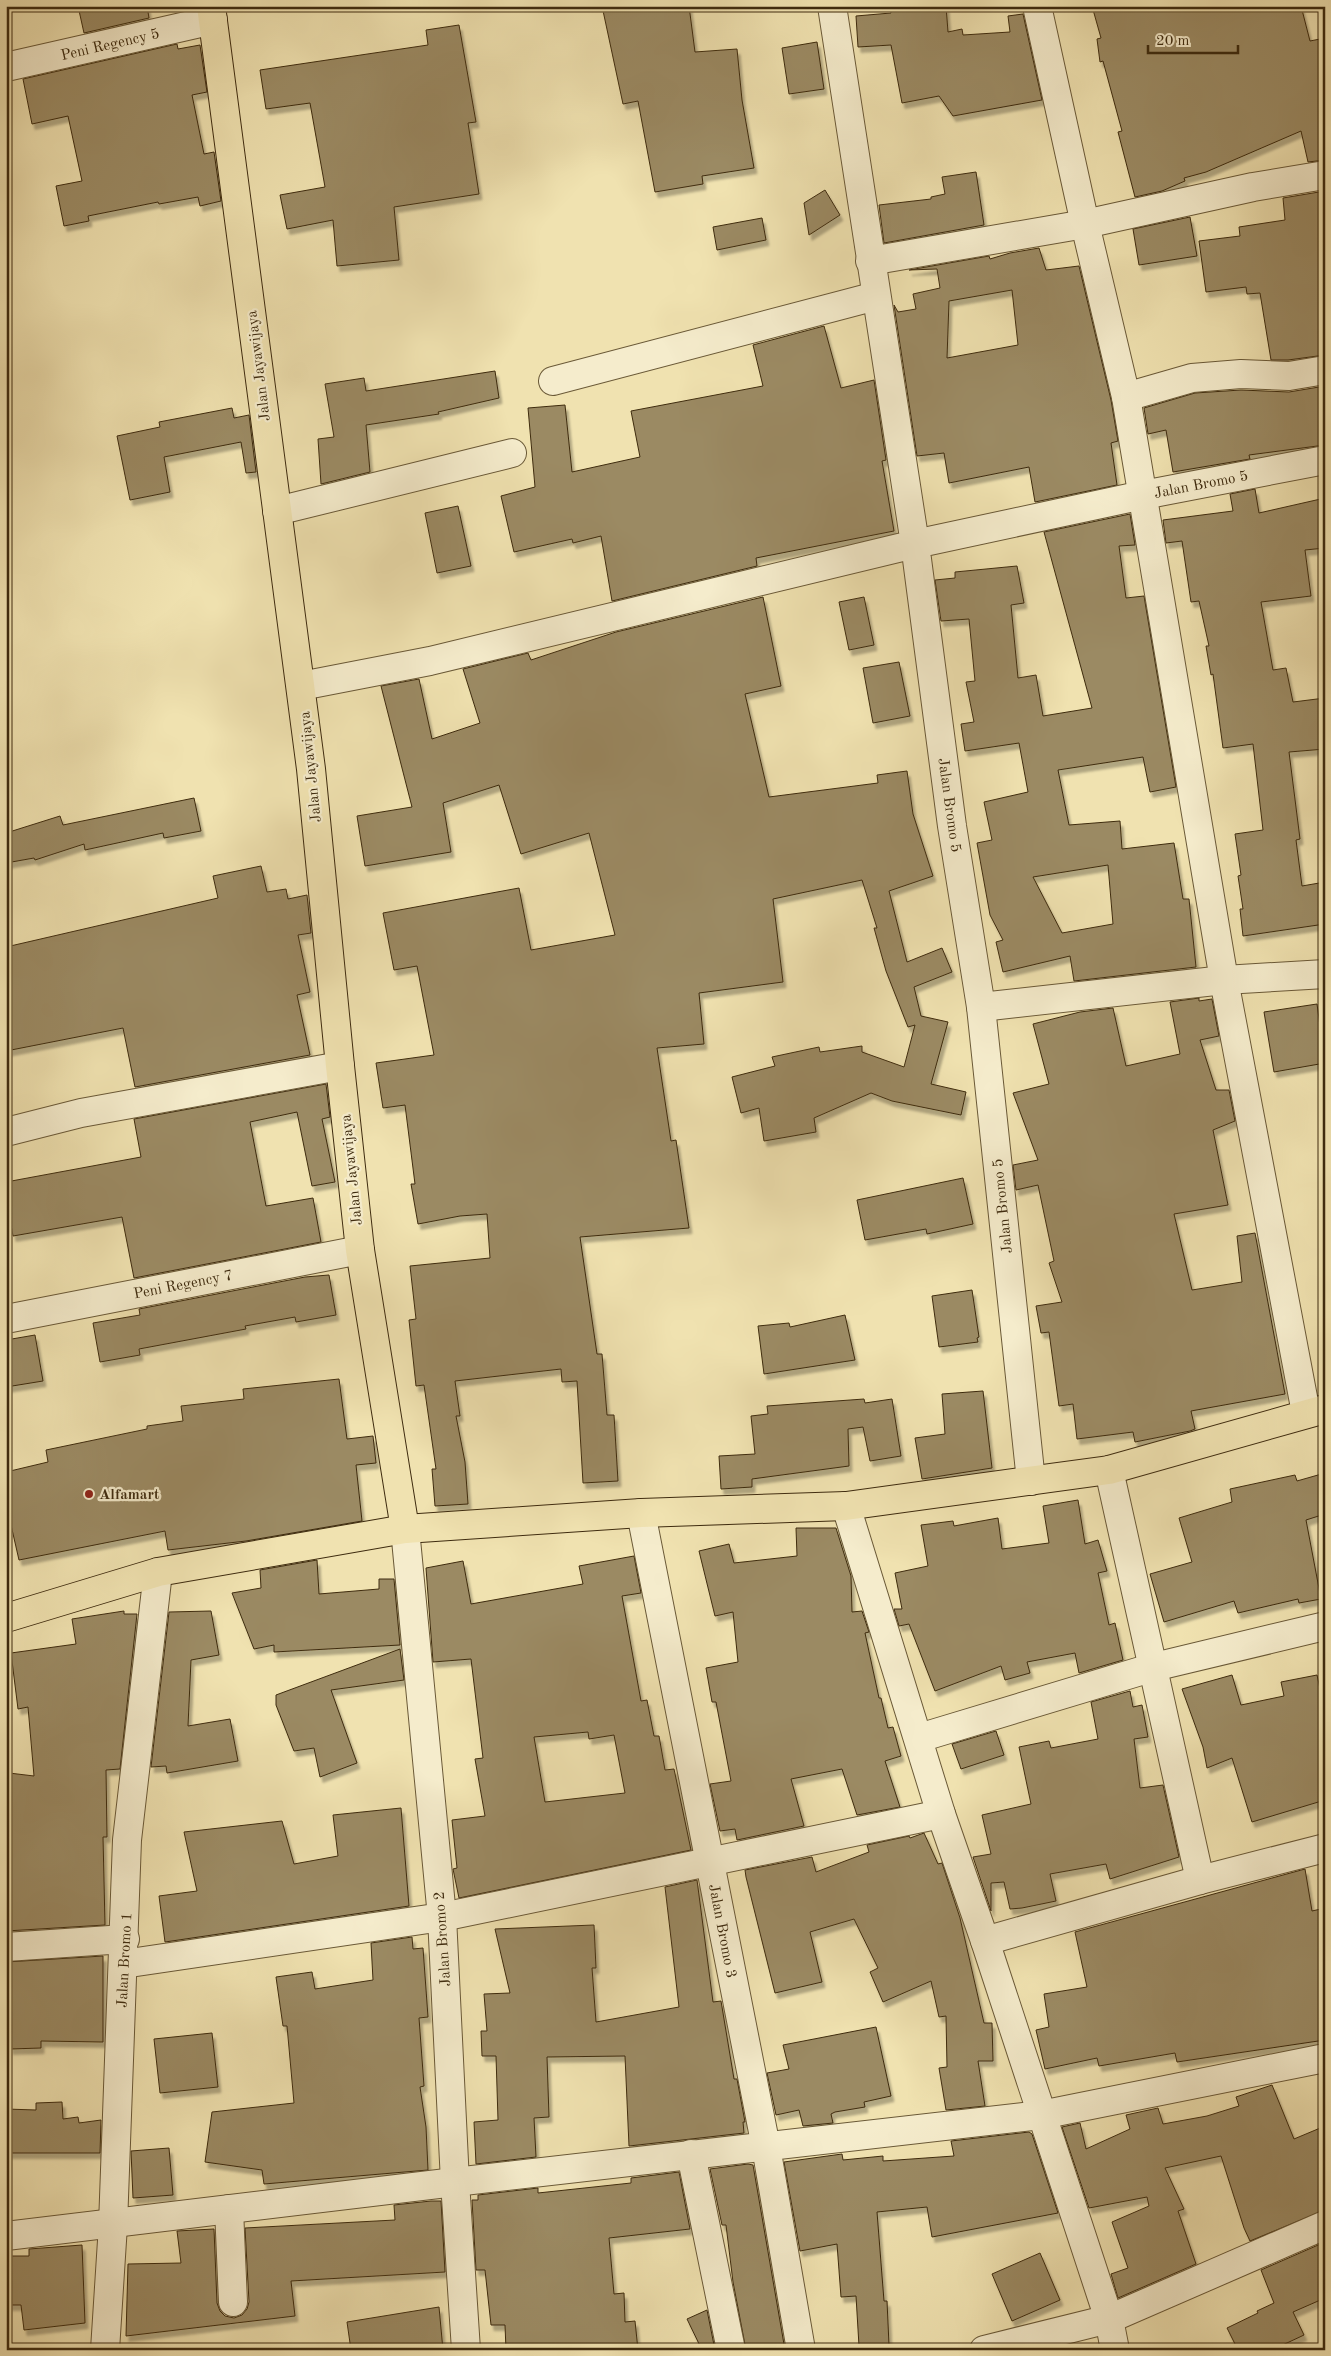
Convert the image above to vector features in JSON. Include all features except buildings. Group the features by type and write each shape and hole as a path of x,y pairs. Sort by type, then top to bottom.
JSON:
{"main road":[{"name":"Jalan Jayawijaya","path":"212,13 311,768 360,1250 405,1529"},
{"path":"6,1618 158,1572 405,1529 641,1513 846,1506 1110,1470 1315,1411"}],"street":[{"path":"301,686 430,661 915,544 832,6"},
{"path":"1037,6 1085,224 1126,396 1224,980 1315,1411"},
{"name":"Peni Regency 5","path":"6,67 212,13"},
{"path":"870,261 1085,224 1252,187 1325,175"},
{"path":"553,381 876,296"},
{"path":"1126,396 1192,378 1241,374 1289,376 1325,370"},
{"path":"277,511 512,453"},
{"name":"Jalan Bromo 5","path":"1031,1481 981,1007 952,826 915,544 1143,495 1325,460"},
{"path":"981,1007 1224,980 1325,974"},
{"path":"6,1132 81,1113 340,1066"},
{"name":"Peni Regency 7","path":"6,1319 360,1250"},
{"path":"1110,1470 1200,1880"},
{"path":"846,1506 941,1814 985,1941 1109,2320 1115,2350"},
{"name":"Jalan Bromo 3","path":"641,1513 766,2147 801,2350"},
{"name":"Jalan Bromo 2","path":"405,1529 442,1917 455,2182 466,2350"},
{"name":"Jalan Bromo 1","path":"105,2350 114,2225 127,1840 158,1572"},
{"path":"919,1738 1154,1667 1325,1626"},
{"path":"6,1947 124,1951 442,1917 941,1814"},
{"path":"985,1941 1200,1880 1325,1848"},
{"path":"6,2236 114,2225 229,2209 691,2154 1041,2115 1325,2058"},
{"path":"691,2154 731,2350"},
{"path":"229,2209 233,2302"},
{"path":"984,2350 1109,2320 1325,2226"}],"place":[{"name":"Alfamart","path":"89,1494"}]}
